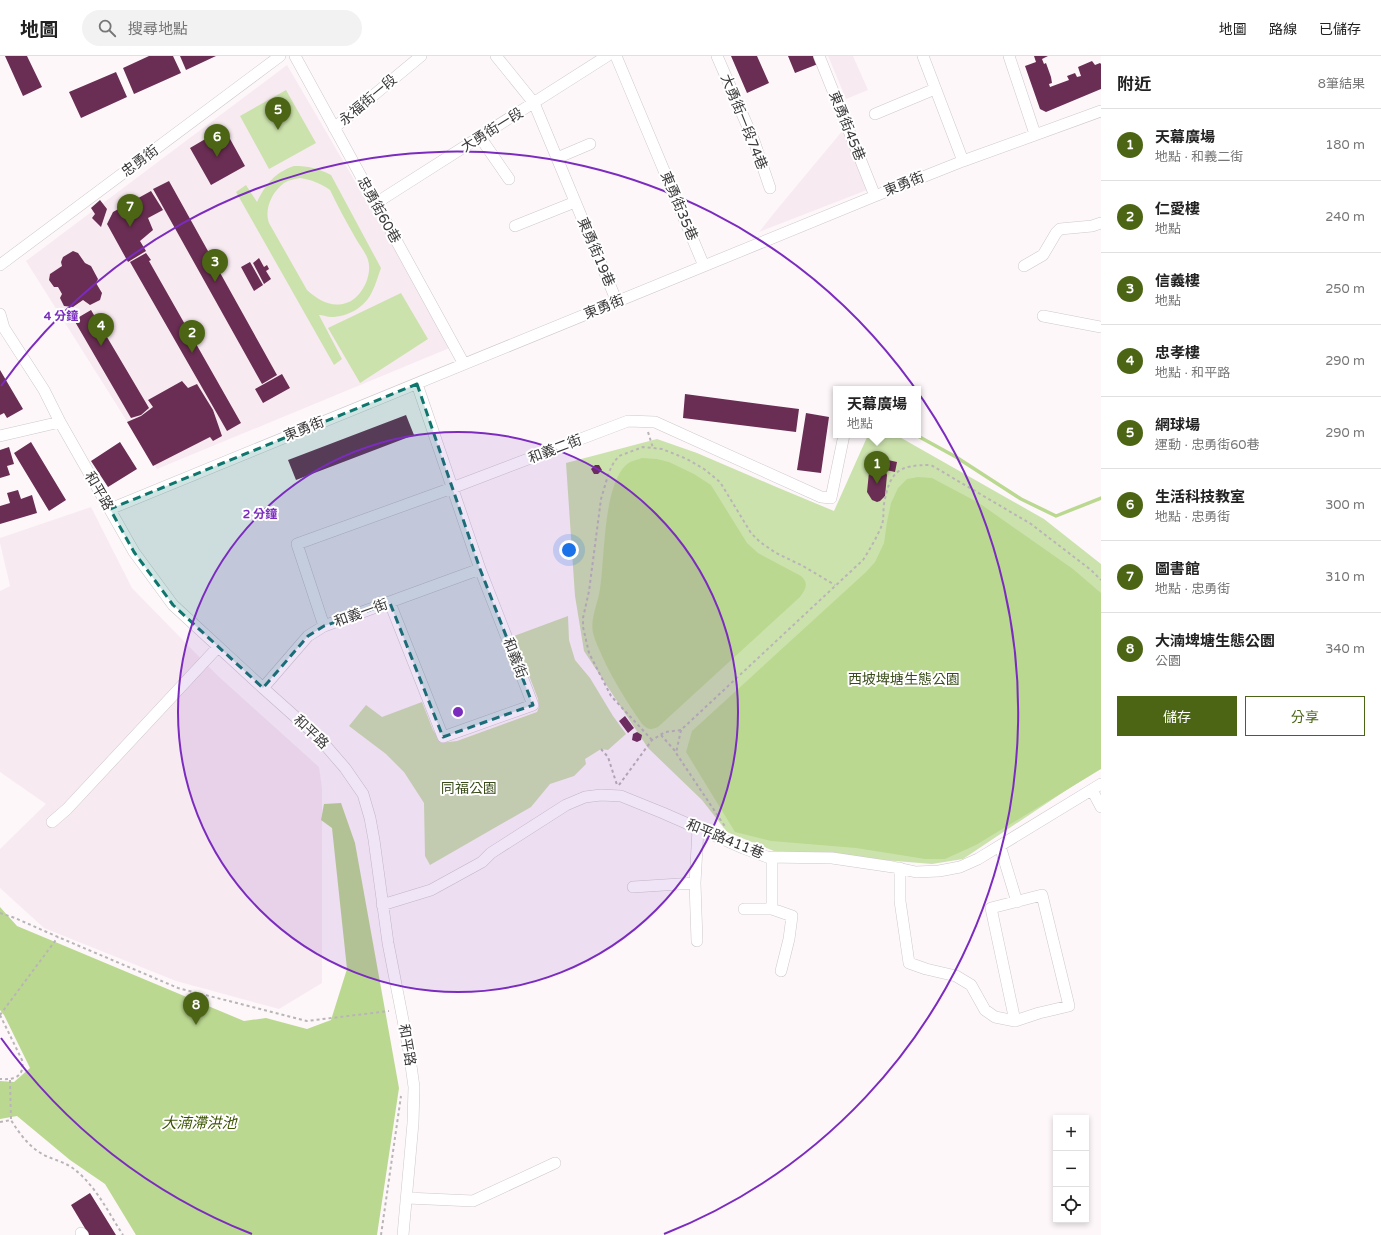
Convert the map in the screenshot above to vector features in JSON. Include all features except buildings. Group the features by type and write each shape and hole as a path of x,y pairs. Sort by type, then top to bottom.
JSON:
{"street":[{"name":"忠勇街","path":"0,266 280,56"},
{"name":"忠勇街60巷","path":"295,56 464,364"},
{"name":"永福街一段","path":"334,128 421,56"},
{"name":"東勇街19巷","path":"496,56 534,103 617,302"},
{"name":"大勇街一段","path":"376,203 608,56"},
{"name":"東勇街35巷","path":"616,56 704,266"},
{"name":"大勇街一段74巷","path":"717,56 754,141 770,188"},
{"name":"東勇街45巷","path":"819,56 876,196"},
{"path":"922,56 963,161"},
{"path":"1009,56 1035,134"},
{"path":"875,114 935,89"},
{"name":"東勇街","path":"110,509 963,161 1101,111"},
{"path":"480,137 508,179"},
{"path":"557,158 590,144"},
{"path":"515,226 575,202"},
{"path":"1024,266 1043,255 1060,229 1092,226 1101,223"},
{"name":"和平路","path":"0,314 4,328 44,390 60,422 134,552 172,605 320,738 345,768 363,794 370,818 374,840 388,943 409,1051 414,1087 404,1235"},
{"path":"1043,316 1101,327"},
{"name":"和義街","path":"390,603 443,738 533,705 480,569 417,384"},
{"name":"和義二街","path":"324,626 297,544 452,488 628,421 655,422 820,497 831,498 843,438"},
{"path":"0,436 60,422"},
{"name":"和義一街","path":"263,688 308,636 324,626 480,569"},
{"path":"52,822 68,809 218,647"},
{"path":"1097,787 1101,807"},
{"name":"和平路411巷","path":"382,905 431,890 482,862 491,853 566,805 585,797 601,795 621,796 767,857 832,858 900,868 916,872 939,871 960,866 978,859 1097,787"},
{"path":"697,941 695,883 698,829"},
{"path":"1000,846 1017,902"},
{"path":"772,857 772,909"},
{"path":"900,868 900,901 909,963 926,969 956,976 971,985 985,1010 995,1017 1015,1021 1069,1006 1042,895 991,908 1015,1021"},
{"path":"633,887 695,883"},
{"path":"744,909 772,909 792,916 789,939 781,971"},
{"path":"407,1198 472,1200 555,1163"}],"path":[{"path":"645,421 653,448"},
{"path":"652,740 611,696 589,653 584,627 583,618 589,591 601,499 609,472 619,456 643,447 662,449 687,459 704,469 720,482 751,532 760,542 776,553 804,566 835,586"},
{"path":"676,752 681,730 863,560 882,524 884,503 891,478 901,469 913,465 931,465 1031,524 1091,570 1101,580"},
{"path":"601,749 608,757 618,787 652,740 665,732 681,730"},
{"path":"661,735 676,752 730,834"},
{"path":"0,913 15,918 178,988 307,1021 401,1010"},
{"path":"0,1079 10,1080 19,1075 23,1067 22,1060 0,1015 58,937"},
{"path":"10,1080 11,1120 30,1144 44,1155 60,1160 85,1178 96,1191 123,1235"},
{"path":"381,1235 402,1096"},
{"path":"0,1122 11,1120"}],"highlighted area":[{"path":"417,384 480,569 533,705 443,737 390,603 324,626 308,636 263,688 173,605 134,552 110,509"}],"shaded area":[{"path":"828,56 853,56 868,90 846,99"},
{"path":"287,65 452,347 157,469 26,261"},
{"path":"843,130 867,190 759,232 774,213"},
{"path":"91,507 132,588 218,676 319,767 322,788 322,983 279,1009 176,981 44,928 0,888 0,849 46,804 0,772 0,591 10,586 0,538"}],"green space":[{"path":"286,90 316,143 269,169 240,116"},
{"path":"294,166 309,167 331,175 381,268 372,292 360,307 350,313 337,317 319,315 342,359 334,365 236,192 246,185 257,202 271,180","holes":["300,178 312,181 330,190 368,260 369,272 361,292 351,301 346,303 330,304 316,297 307,290 269,223 268,207 276,191 284,183"]},
{"path":"401,293 428,339 360,383 328,328"},
{"name":"西坡埤塘生態公園","path":"867,438 901,438 1044,519 1101,564 1101,767 963,859 932,864 774,851 727,832 702,800 648,748 584,651 575,596 566,463 657,439 697,453 834,511"},
{"name":"同福公園","path":"568,616 569,640 575,660 590,678 613,716 626,734 608,750 601,749 585,759 586,764 574,776 550,784 531,807 430,865 425,856 424,803 404,772 386,754 349,726 366,705 382,717 422,702 433,730 441,743 457,741 537,712 539,707 538,699 514,636"}],"water":[{"path":"642,458 657,459 669,462 694,474 711,485 747,543 758,553 801,576 806,584 800,597 658,727 651,729 642,724 606,665 597,645 592,628 602,576 606,523 613,489 618,475 626,465"},
{"path":"918,477 932,478 979,503 1073,569 1101,593 1101,769 976,845 945,859 925,859 856,848 771,841 735,832 686,752 692,731 866,572 875,562 884,543 891,503 898,488 907,479"},
{"name":"大湳滯洪池","path":"341,803 355,843 399,1088 377,1235 136,1235 105,1184 70,1160 17,1116 0,1119 0,1081 14,1082 30,1068 4,1015 0,1010 0,907 17,926 244,1021 266,1018 307,1029 331,1020 347,969 332,828 321,820 324,804"}],"waterway":[{"path":"921,438 956,457 1021,499 1056,516 1101,498"}],"place":[{"name":"網球場","path":"278,130"},
{"name":"生活科技教室","path":"217,157"},
{"name":"圖書館","path":"130,227"},
{"name":"信義樓","path":"215,282"},
{"name":"忠孝樓","path":"101,346"},
{"name":"仁愛樓","path":"192,353"},
{"name":"天幕廣場","path":"877,484"},
{"name":"大湳埤塘生態公園","path":"196,1025"}]}
